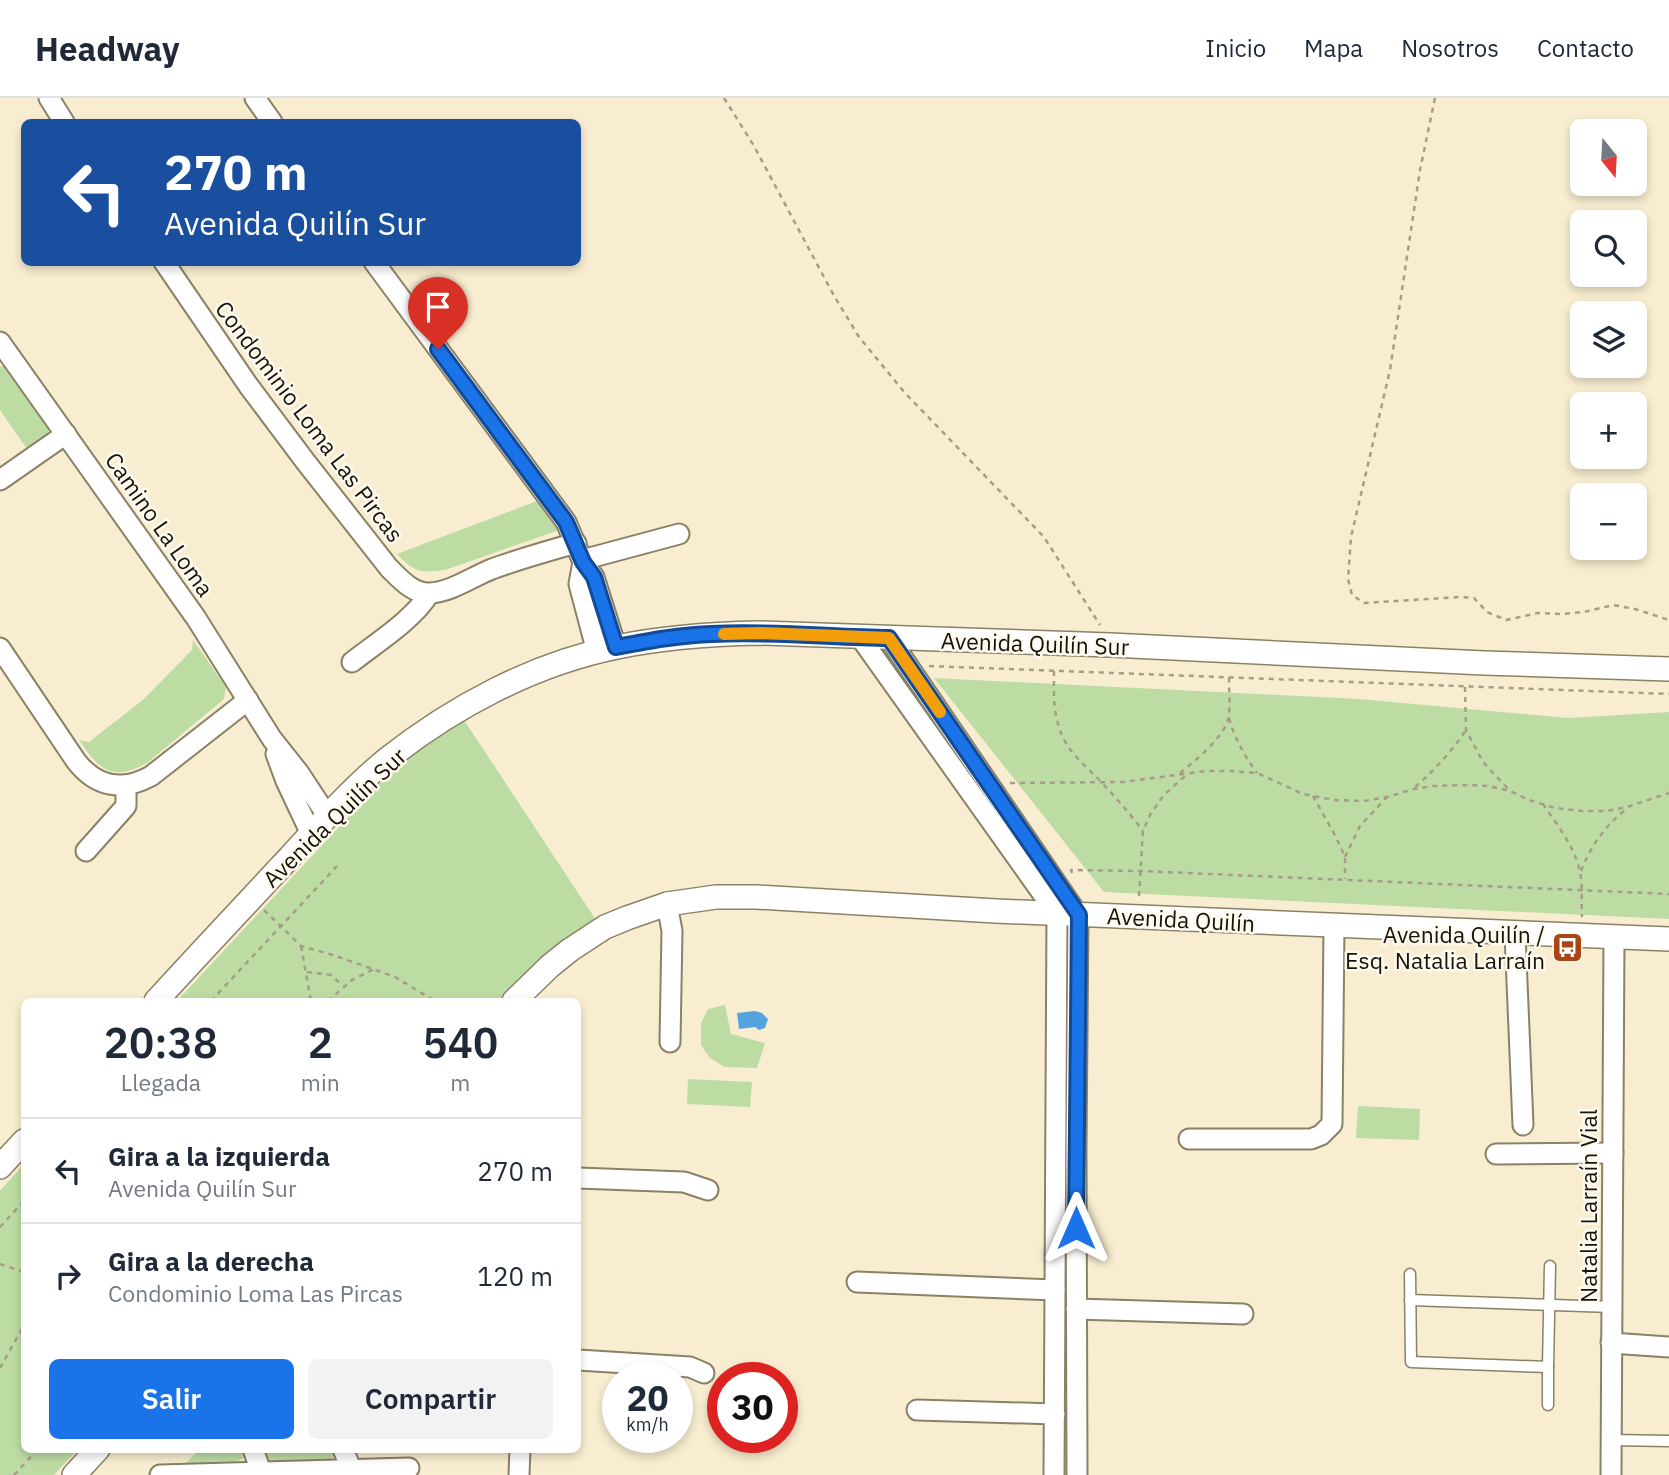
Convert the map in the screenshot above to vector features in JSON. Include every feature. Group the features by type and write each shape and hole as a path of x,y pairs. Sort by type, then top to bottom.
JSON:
{"street":[{"path":"49,98 62,119"},
{"path":"255,98 270,119"},
{"name":"Condominio Loma Las Pircas","path":"167,266 248,385 389,568 416,591 429,594"},
{"path":"377,266 566,522 580,555 594,577 607,649"},
{"name":"Camino La Loma","path":"2,348 196,618 272,739 299,773 328,817"},
{"path":"0,480 66,434"},
{"path":"352,662 411,615 429,594 446,590 490,570 521,559 580,555 679,534"},
{"name":"Avenida Quilín Sur","path":"159,998 311,834 384,762 461,708 534,673 607,649 661,639 759,633 1669,669"},
{"path":"860,638 1066,907 1055,1290 1054,1475"},
{"path":"889,638 1066,907 1076,1133 1077,1475"},
{"path":"0,648 82,769 101,782 126,785 143,781 248,700"},
{"name":"Camino La Loma","path":"272,739 286,781 311,834"},
{"path":"86,851 126,806 126,785"},
{"name":"Avenida Quilín","path":"519,998 550,965 588,937 627,918 667,904 716,897 1066,907 1138,917 1669,939"},
{"path":"667,904 672,931 670,1042"},
{"path":"1189,1139 1311,1139 1321,1135 1332,1124 1334,926"},
{"path":"1515,934 1523,1125"},
{"name":"Natalia Larraín Vial","path":"1611,1475 1614,938"},
{"path":"0,1167 21,1143"},
{"path":"1496,1154 1613,1153"},
{"path":"581,1178 684,1182 708,1190"},
{"path":"857,1282 1055,1290"},
{"path":"1076,1309 1243,1314"},
{"path":"1611,1343 1669,1347"},
{"path":"581,1360 678,1365 699,1369 704,1373"},
{"path":"917,1410 1055,1414"},
{"path":"1054,1440 1077,1439"},
{"path":"74,1475 94,1453"},
{"path":"254,1453 261,1472"},
{"path":"344,1453 351,1469"},
{"path":"519,1475 520,1453"},
{"path":"160,1475 409,1468"}],"lane":[{"path":"1548,1405 1550,1266"},
{"path":"1410,1275 1410,1362 1548,1367"},
{"path":"1410,1300 1612,1307"},
{"path":"1611,1440 1669,1441"}],"path":[{"path":"724,98 754,146 859,337 905,393 1044,537 1096,618"},
{"path":"1436,98 1420,170 1390,370 1351,537 1348,579 1352,595 1364,603 1474,598 1487,612 1506,620 1538,613 1584,612 1613,605 1669,620"},
{"path":"908,666 1669,694"},
{"path":"1054,671 1057,720 1066,745 1129,812 1143,831"},
{"path":"1229,677 1229,718 1244,756 1257,773"},
{"path":"1465,687 1466,730 1483,762 1510,791"},
{"path":"1178,775 1202,756 1229,718"},
{"path":"1414,789 1443,761 1466,730"},
{"path":"1010,783 1102,783 1206,771 1231,771 1257,773 1303,794 1334,800 1364,801 1433,786 1469,785 1489,786 1555,808 1582,811 1628,807 1668,792"},
{"path":"1138,917 1143,831 1163,796 1187,774"},
{"path":"1313,796 1345,857 1345,879"},
{"path":"1345,857 1360,826 1387,797"},
{"path":"1542,804 1572,850 1580,872 1582,936"},
{"path":"1580,872 1598,836 1628,807"},
{"path":"214,998 337,866"},
{"path":"1066,907 1079,884 1071,870 1669,894"},
{"path":"251,898 301,946 395,977 430,998"},
{"path":"301,946 311,998"},
{"path":"331,998 343,986 374,969"},
{"path":"307,972 331,975 343,986"},
{"path":"0,1227 21,1204"},
{"path":"0,1264 21,1271"},
{"path":"0,1368 21,1330"},
{"path":"14,1475 34,1453"}],"green space":[{"path":"2,366 8,368 50,427 44,438 27,449 0,410"},
{"path":"537,501 559,530 445,570 418,570 397,554"},
{"path":"193,640 226,687 224,699 147,763 124,772 107,770 93,759 79,740 89,742 144,699 192,650"},
{"path":"934,678 1359,699 1568,718 1669,712 1669,919 1104,892"},
{"path":"456,708 596,920 509,998 180,998 418,742"},
{"path":"725,1005 731,1034 765,1043 757,1068 725,1067 710,1058 701,1045 701,1023 708,1009"},
{"path":"688,1079 752,1082 750,1107 687,1104"},
{"path":"1358,1106 1420,1109 1419,1140 1356,1138"},
{"path":"21,1167 21,1453 74,1453 54,1475 0,1475 0,1191"},
{"path":"196,1453 242,1453 243,1458 233,1464 184,1465"},
{"path":"261,1453 335,1455 329,1462 266,1461"}],"water":[{"path":"755,1011 768,1019 765,1028 739,1029 737,1013"}],"slow traffic":[{"path":"724,634 889,638 940,712"}],"place":[{"name":"Avenida Quilín / Esq. Natalia Larraín","path":"1568,947"}],"route":[{"path":"438,349 566,522 583,562 594,577 616,647 711,634 889,638 1079,915 1076,1228"}]}
